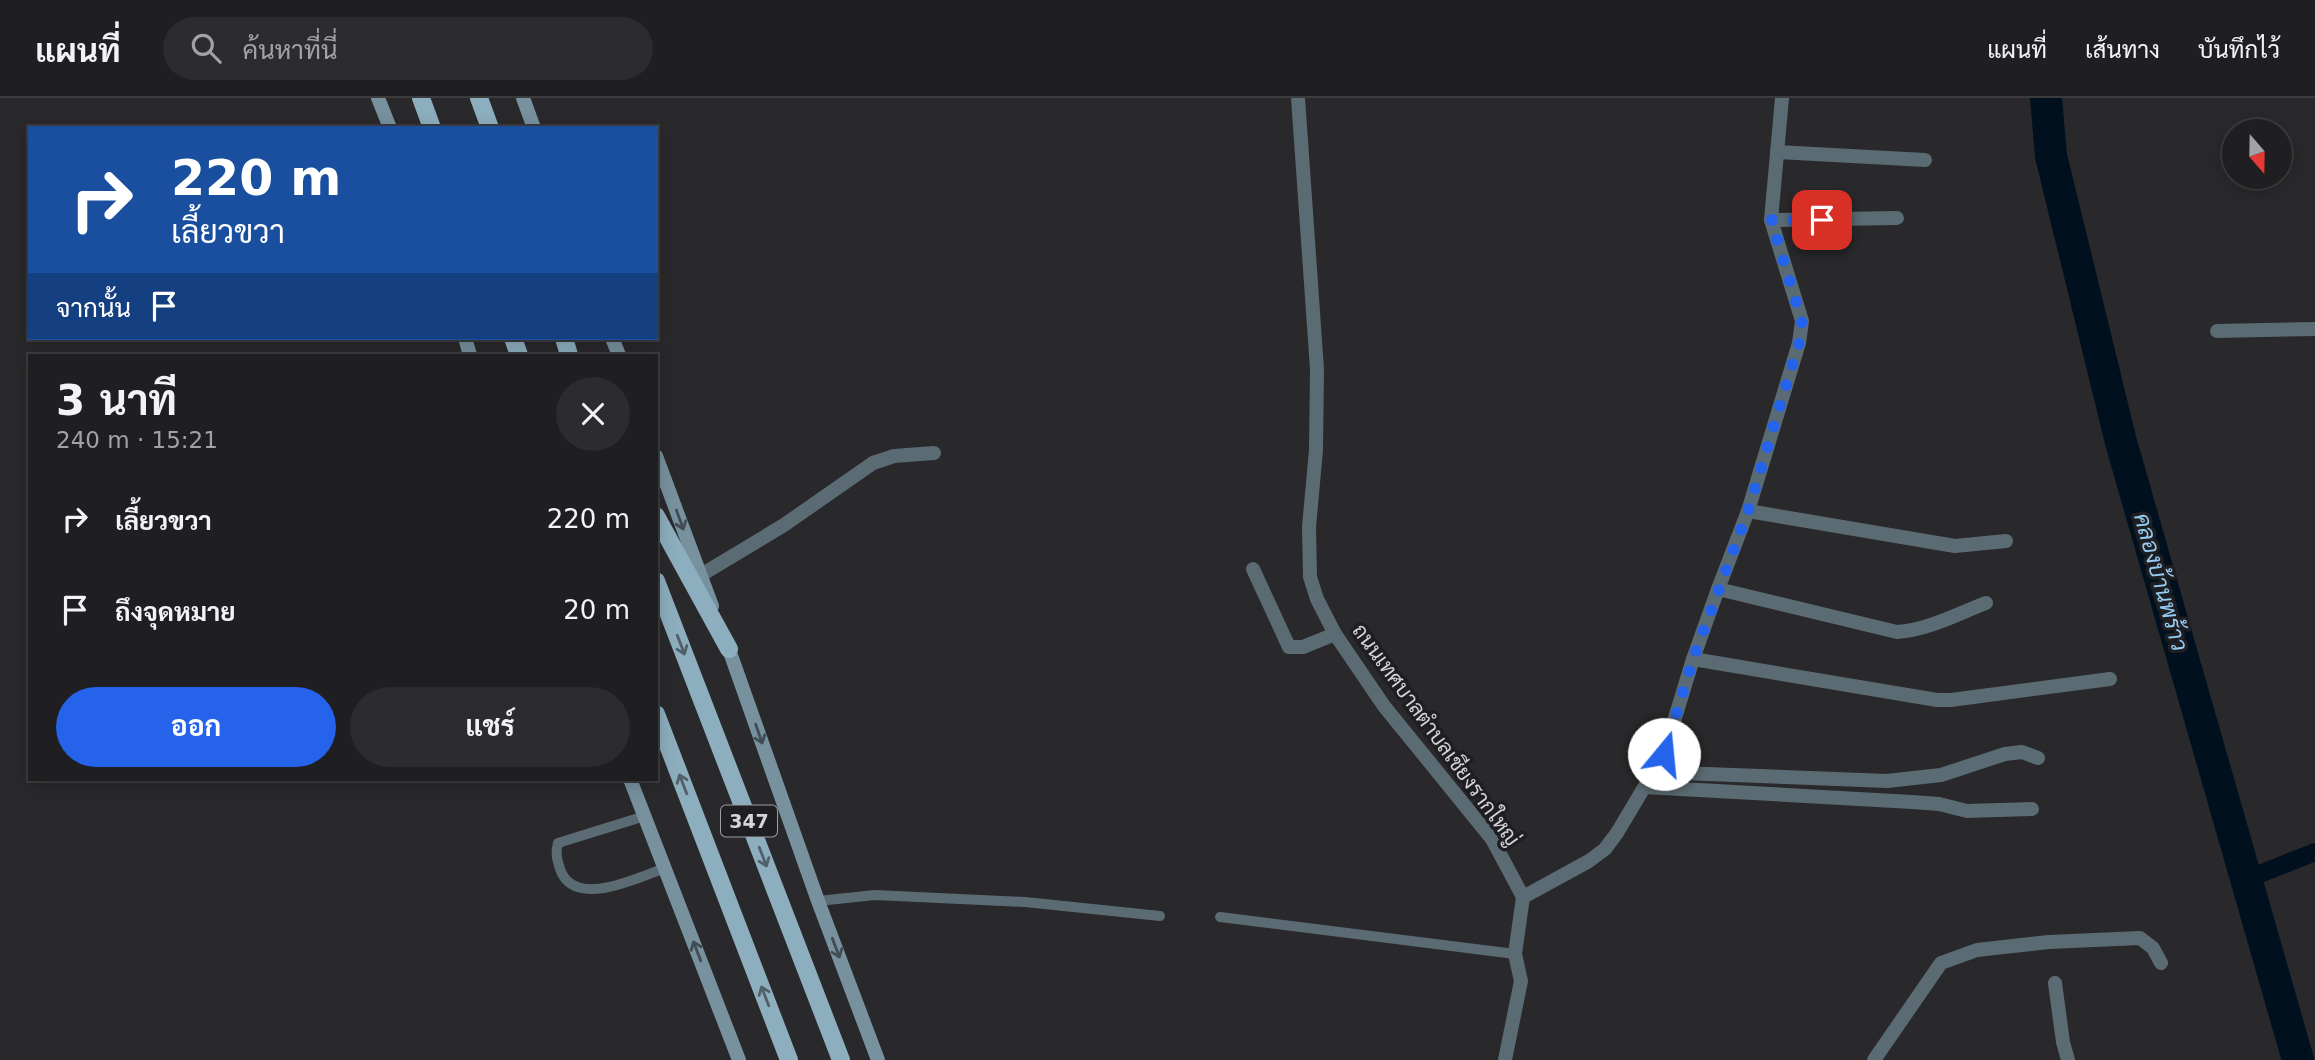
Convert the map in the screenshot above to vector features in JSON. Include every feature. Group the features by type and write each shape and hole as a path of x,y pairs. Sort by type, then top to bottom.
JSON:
{"main road":[{"path":"378,98 389,126"},
{"path":"421,98 431,126"},
{"path":"479,98 490,126"},
{"path":"523,98 533,126"},
{"name":"347","path":"658,461 878,1060"},
{"path":"658,520 729,649"},
{"name":"347","path":"658,586 841,1060"},
{"name":"347","path":"658,719 789,1060"},
{"path":"631,781 739,1060"}],"street":[{"name":"ถนนเทศบาลตำบลเชียงรากใหญ่","path":"1297,98 1317,369 1316,450 1308,527 1310,577 1317,599 1335,634 1384,706 1492,839 1523,897"},
{"path":"1505,1060 1521,981 1515,954 1523,897 1589,861 1605,849 1617,834 1664,754 1693,659 1748,511 1799,343 1802,321 1771,220 1782,98"},
{"path":"1777,152 1925,160"},
{"path":"1771,220 1897,218"},
{"path":"2217,331 2315,328"},
{"path":"701,575 784,525 873,463 894,456 934,453"},
{"path":"1748,511 1955,546 2006,541"},
{"path":"1253,569 1289,647 1303,648 1335,634"},
{"path":"1718,589 1898,632 1929,626 1986,603"},
{"path":"1693,659 1937,700 2110,680"},
{"path":"1654,772 1887,781 1941,775 2005,754 2022,752 2038,758"},
{"path":"1645,787 1939,804 1966,811 2032,808"},
{"path":"1874,1060 1941,963 1977,950 2049,942 2140,938 2153,948 2161,963"},
{"path":"2055,984 2068,1060"}],"lane":[{"path":"645,816 558,843 556,855 563,877 588,890 607,889 665,868"},
{"path":"818,901 875,895 1025,902 1160,916"},
{"path":"1220,917 1515,954"}],"waterway":[{"name":"คลองบ้านพร้าว","path":"2046,98 2051,156 2121,442 2298,1060"},
{"path":"2247,879 2315,852"}],"route":[{"path":"1664,754 1693,659 1748,511 1799,343 1802,321 1771,220 1822,220"}]}
